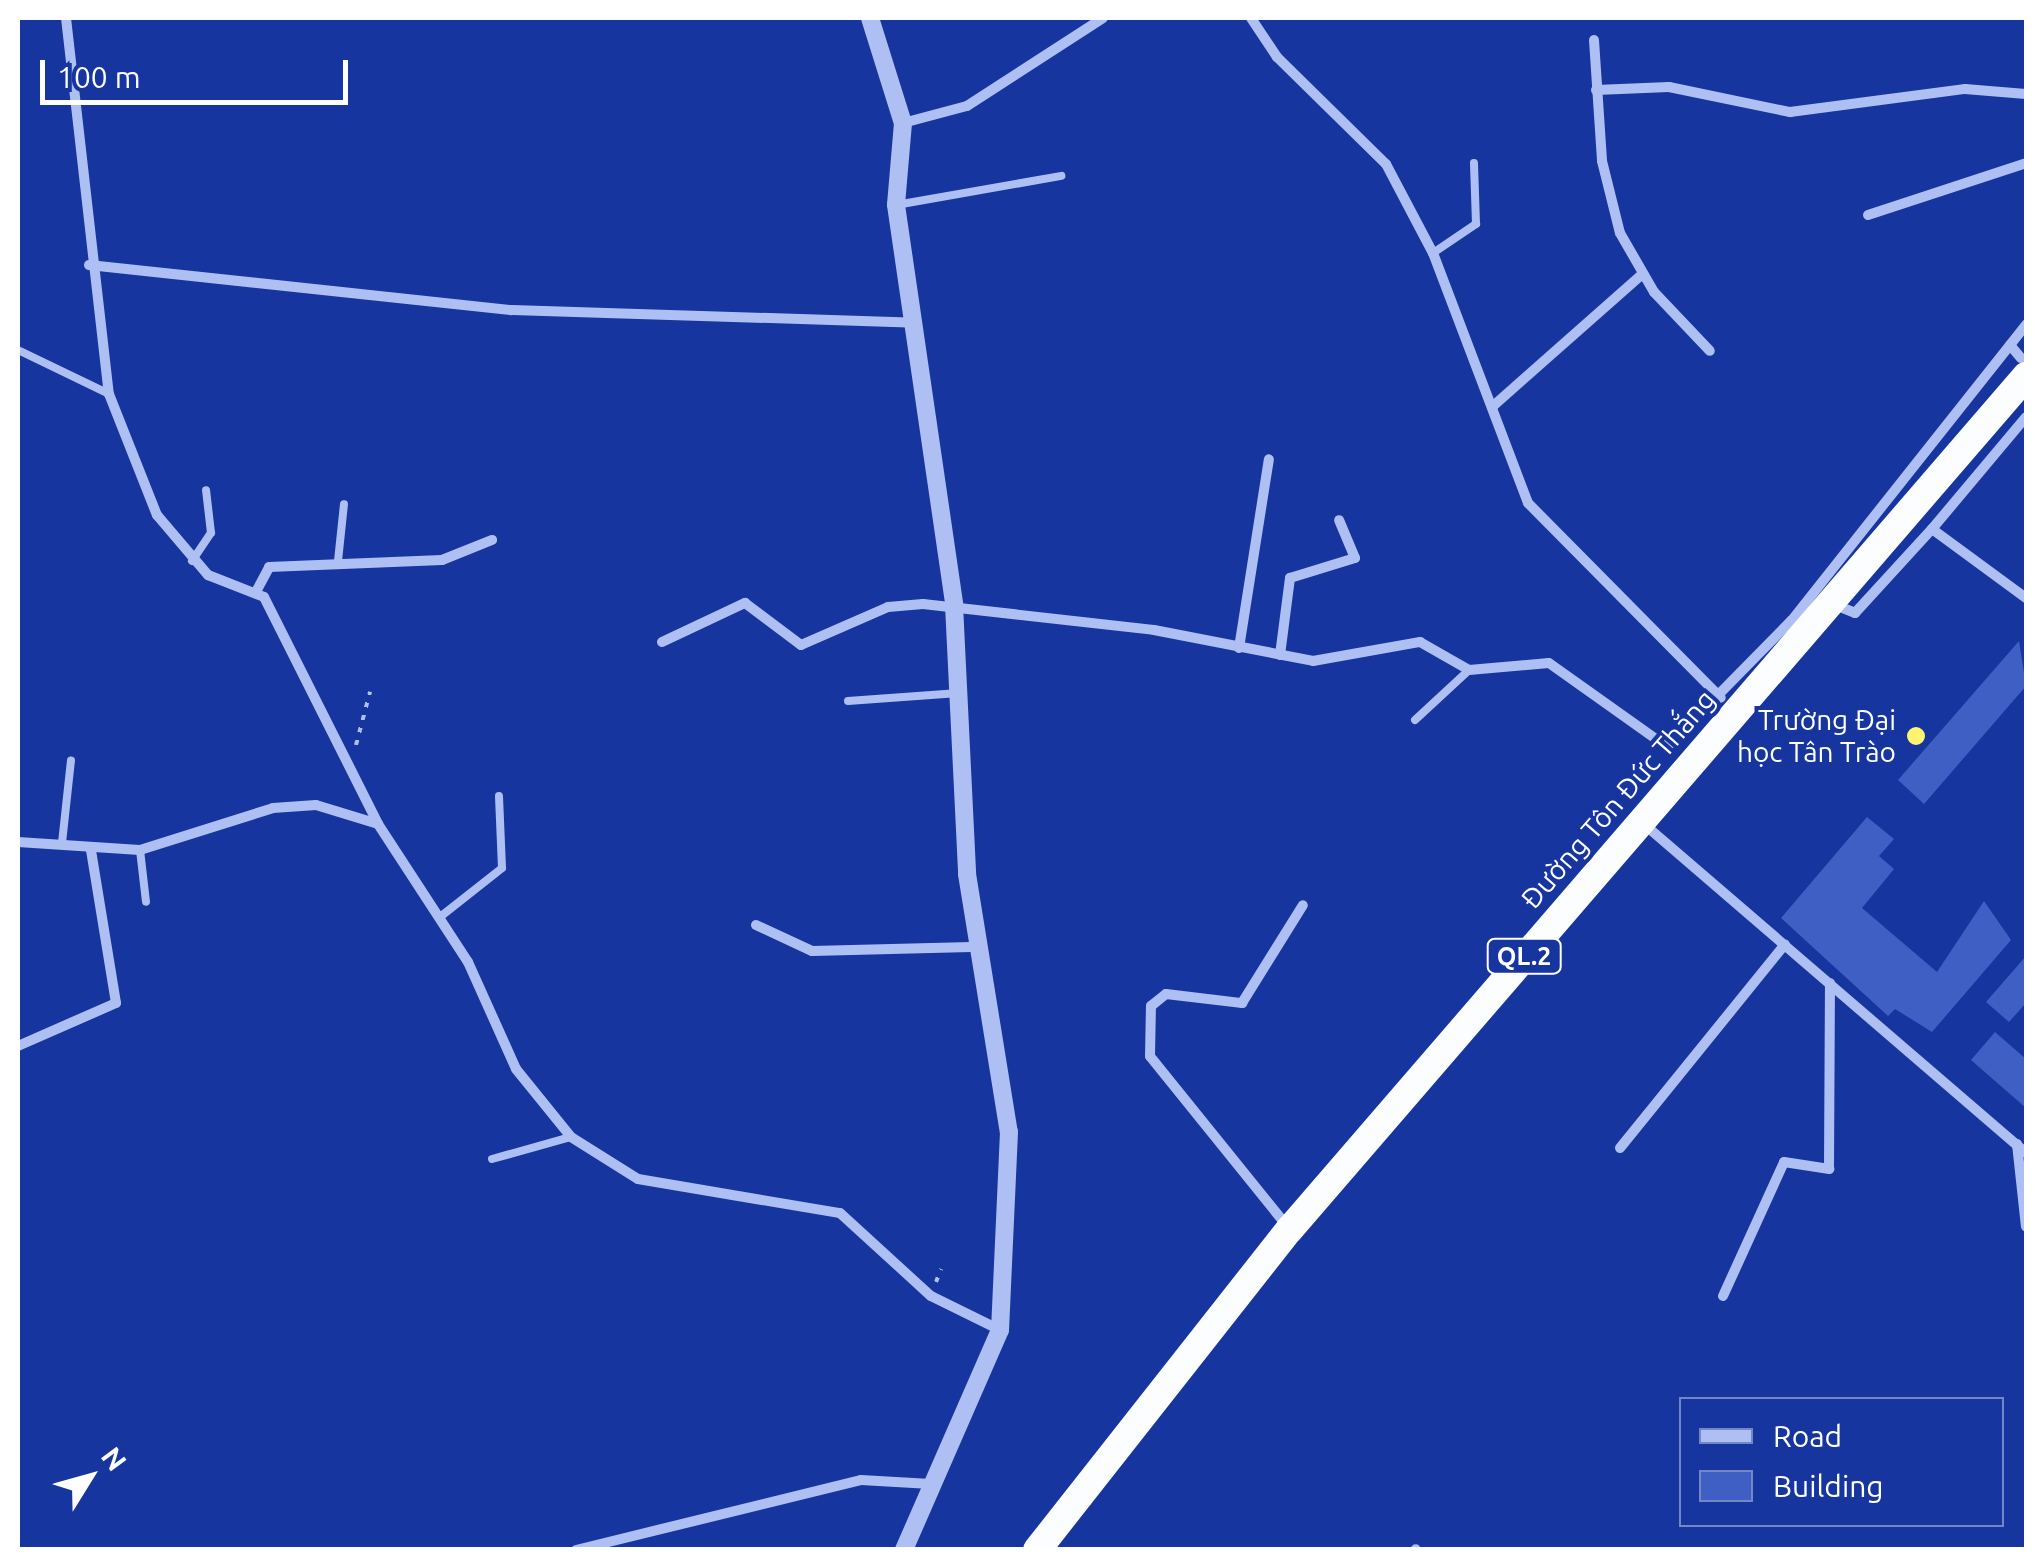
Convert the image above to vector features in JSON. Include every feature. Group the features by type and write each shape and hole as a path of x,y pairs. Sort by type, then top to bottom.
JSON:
{"highway":[{"name":"Đường Tôn Đức Thắng","path":"1037,1550 1290,1229 2024,367"}],"street":[{"path":"66,18 90,265 110,394 157,514 192,560 256,590 378,824 440,916 508,1056 571,1137 665,1189 840,1213 931,1296 1000,1330"},
{"path":"870,18 903,123 896,205 917,323 954,605 967,874 1009,1132 1000,1330 904,1550"},
{"path":"903,123 966,106 1103,18"},
{"path":"1251,18 1277,57 1366,138 1433,253 1528,504 1722,698"},
{"path":"1594,40 1596,90 1611,209 1642,274 1710,352"},
{"path":"1596,90 1669,87 1790,112 1965,90 2026,94"},
{"path":"1868,215 2026,163"},
{"path":"90,265 512,310 917,323"},
{"path":"1492,407 1642,274"},
{"path":"662,642 745,603 801,645 888,607 954,605 1340,662 1420,642 1470,670 1549,663 1667,747 1826,596 2026,325"},
{"path":"2010,346 2024,367"},
{"path":"1826,596 1855,613 2026,417"},
{"path":"1239,648 1269,460"},
{"path":"1280,655 1290,578 1355,558 1339,520"},
{"path":"1932,529 2026,598"},
{"path":"256,590 269,566 442,560 492,540"},
{"path":"18,842 62,843 91,851 140,850 273,808 343,809 378,824"},
{"path":"1640,821 2022,1148 2026,1227"},
{"path":"18,1046 116,1003 91,851"},
{"path":"1290,1229 1150,1056 1151,1006 1166,994 1242,1003 1303,905"},
{"path":"756,925 812,951 981,946"},
{"path":"1620,1148 1785,944"},
{"path":"1723,1296 1784,1162 1829,1170 1830,983"},
{"path":"576,1550 861,1480 931,1484"}],"lane":[{"path":"1433,253 1476,224 1474,163"},
{"path":"896,205 1060,176"},
{"path":"18,350 110,394"},
{"path":"192,560 212,532 206,490"},
{"path":"338,561 344,504"},
{"path":"1415,720 1470,670"},
{"path":"848,701 959,693"},
{"path":"62,843 72,760"},
{"path":"440,916 502,868 499,796"},
{"path":"140,850 146,902"},
{"path":"492,1160 571,1137"}],"path":[{"path":"350,769 370,692"}],"building":[{"path":"2019,641 2026,686 1924,804 1898,780"},
{"path":"1867,817 1894,839 1879,856 1894,869 1862,908 1937,972 1984,901 2011,940 1932,1032 1895,1009 1888,1016 1781,918"},
{"path":"2026,956 2026,1003 2009,1022 1986,1002"},
{"path":"1995,1032 2026,1059 2026,1108 1971,1060"}],"place":[{"name":"Trường Đại học Tân Trào","path":"1916,736"}]}
